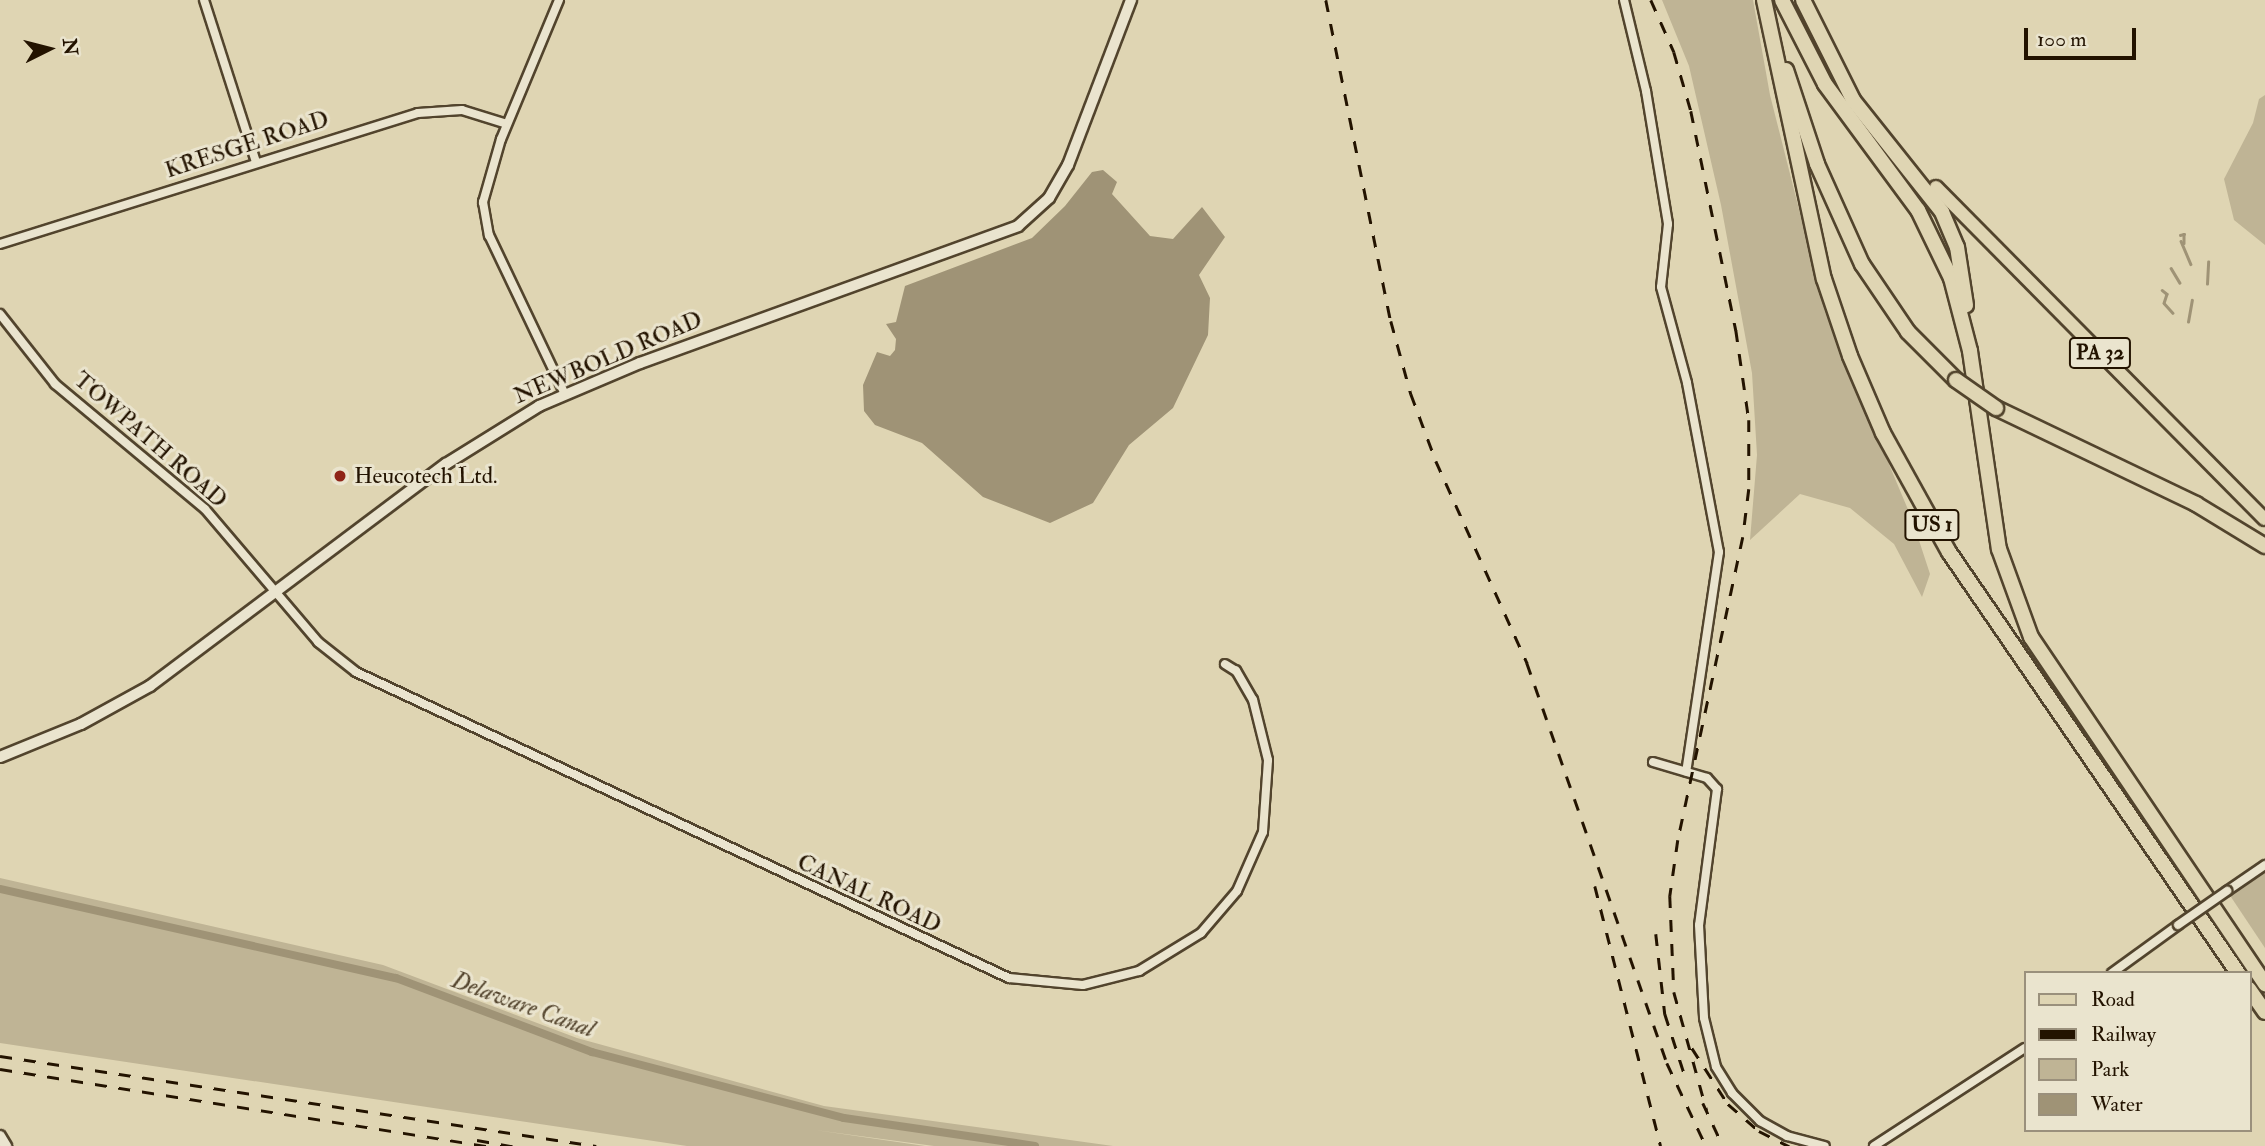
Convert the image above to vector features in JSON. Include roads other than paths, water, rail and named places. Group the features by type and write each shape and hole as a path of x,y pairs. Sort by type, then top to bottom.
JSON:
{"highway":[{"path":"1756,0 1805,207"},
{"name":"US 1","path":"1782,0 1830,92 1897,178 1928,227 1957,297 1973,369 1995,531 2027,629 2066,695 2265,984"},
{"path":"1803,0 1853,100 1947,220 1962,270 1973,369"},
{"path":"1766,6 1817,164 1853,247 1895,316 1956,380 1996,408 2196,504 2265,546"},
{"name":"US 1","path":"1766,6 1805,207 1850,356 1921,505 2237,971"},
{"path":"1832,59 1883,129 1936,187"},
{"path":"2251,992 2265,1012"}],"main road":[{"name":"NEWBOLD ROAD","path":"0,757 25,748 150,686 276,595 446,464 506,424 565,394 726,331 993,237 1029,218 1049,198 1068,165 1131,0"},
{"name":"PA 32","path":"1936,187 2265,519"},
{"path":"0,748 25,748"},
{"path":"0,1136 2,1145"}],"street":[{"path":"204,0 256,162"},
{"path":"559,0 507,124 484,191 485,224 565,394"},
{"path":"1624,0 1647,91 1668,224 1661,287 1688,383 1718,552 1686,772"},
{"name":"KRESGE ROAD","path":"0,244 256,162 435,109 462,110 507,124"},
{"name":"TOWPATH ROAD","path":"0,314 53,382 103,428 205,509 276,595"},
{"name":"CANAL ROAD","path":"276,595 330,653 370,680 989,971 1041,984 1100,982 1158,962 1202,931 1245,877 1267,809 1268,760 1252,700 1236,671 1225,664"},
{"path":"1653,762 1710,780 1717,789 1699,925 1704,1018 1712,1058 1725,1084 1752,1114 1787,1136 1825,1146"},
{"path":"2115,971 2265,865"},
{"path":"1874,1146 2024,1049"}],"water":[{"path":"1103,170 1117,182 1112,194 1150,236 1173,239 1202,207 1225,237 1199,275 1210,298 1208,335 1173,408 1129,445 1093,503 1050,523 983,497 922,443 875,425 864,411 863,385 877,352 890,356 895,350 896,339 886,324 896,322 905,286 1032,238 1065,206 1092,172"}],"waterway":[{"path":"2180,235 2184,234 2184,243"},
{"path":"2181,241 2191,264"},
{"path":"2207,284 2208,262"},
{"path":"2171,268 2180,283"},
{"path":"2162,290 2167,294 2164,303 2173,313"},
{"path":"2188,322 2192,300"},
{"name":"Delaware Canal","path":"0,889 396,978 592,1052 844,1118 1035,1146"}],"railway":[{"path":"1326,0 1391,321 1411,394 1436,461 1527,663 1667,1063 1706,1146"},
{"path":"1651,0 1674,52 1691,111 1736,330 1749,420 1749,489 1743,537 1678,840 1670,896 1674,992 1707,1111"},
{"path":"1595,886 1661,1146"},
{"path":"1656,934 1665,1014 1684,1073"},
{"path":"1692,1048 1728,1104 1759,1131 1789,1146"},
{"path":"0,1056 596,1146"},
{"path":"0,1069 487,1146"},
{"path":"1703,1103 1723,1146"},
{"path":"477,1140 512,1146"}],"place":[{"name":"Heucotech Ltd.","path":"340,476"}]}
